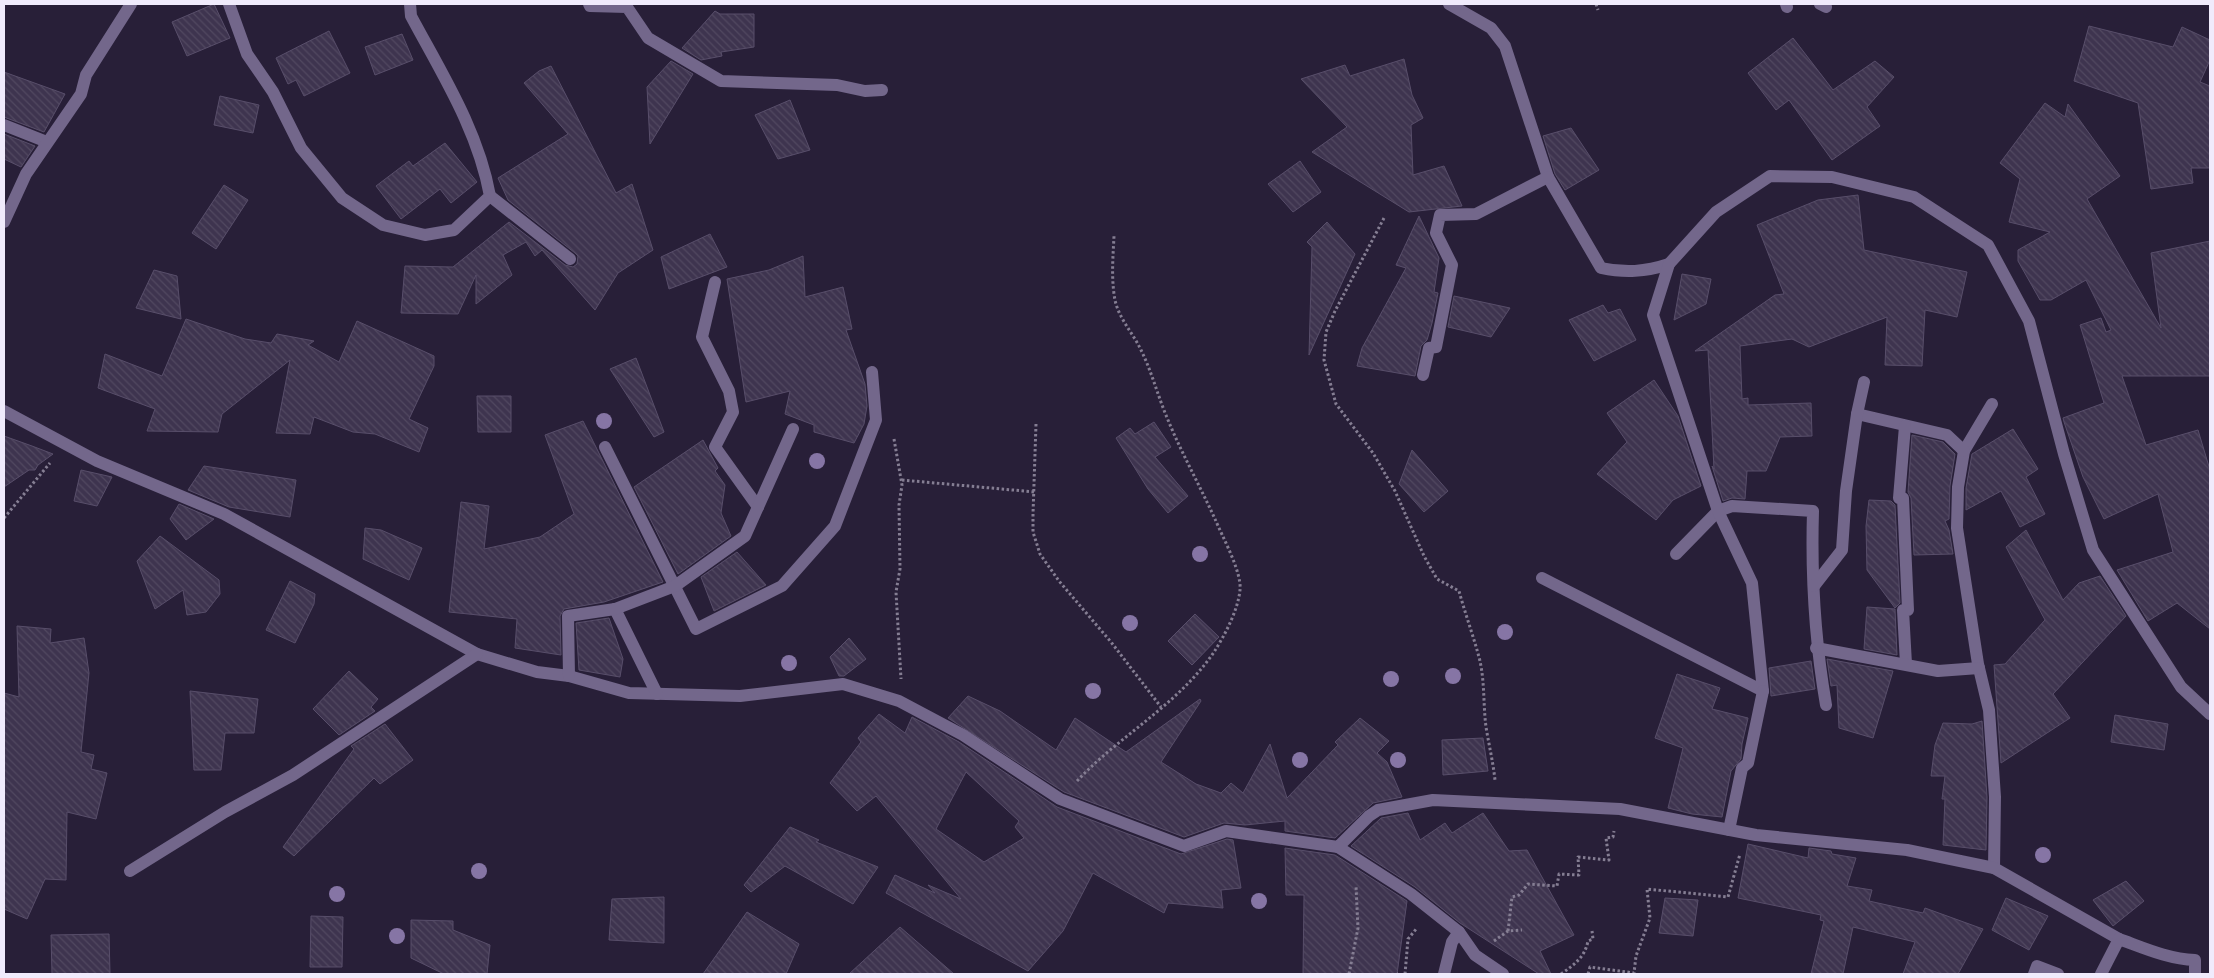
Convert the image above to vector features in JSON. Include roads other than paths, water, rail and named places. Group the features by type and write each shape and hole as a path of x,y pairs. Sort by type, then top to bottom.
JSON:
{"street":[{"path":"4,222 26,174 81,94 86,75 131,4"},
{"path":"229,4 247,54 273,92 301,148 342,198 383,225 425,235 454,230 490,196"},
{"path":"410,4 411,16 467,121 486,177 490,196 570,259"},
{"path":"589,4 590,6 627,7 648,38 721,81 837,85 865,90 882,90"},
{"path":"1449,4 1491,28 1505,46 1548,177 1601,268 1624,273 1654,269 1669,264"},
{"path":"4,125 47,142"},
{"path":"1729,830 1742,768 1748,763 1763,692 1752,583 1718,511 1653,315 1669,264 1716,212 1770,176 1832,177 1914,197 1988,244 2028,321 2064,454 2093,550 2181,687 2210,714"},
{"path":"1424,375 1429,348 1436,347 1452,265 1436,233 1440,215 1476,214 1548,177"},
{"path":"715,282 702,337 729,391 733,412 715,448 758,507"},
{"path":"605,447 696,629 782,586 835,526 876,420 872,372"},
{"path":"1814,586 1842,550 1846,491 1856,414 1864,382"},
{"path":"1992,404 1964,451 1957,494 1957,528 1979,668 1989,710 1995,797 1994,868"},
{"path":"4,411 98,461 224,514 477,654 537,672 568,676 629,693 740,696 843,684 899,702 963,735 1060,799 1184,846 1226,831 1338,847 1430,909 1459,932 1475,955 1503,974"},
{"path":"1856,414 1947,435 1964,451"},
{"path":"1904,426 1900,498 1903,498 1908,610 1904,610 1906,664"},
{"path":"568,676 568,616 615,609 675,586 745,536 793,429"},
{"path":"1676,554 1718,511 1732,506 1813,512 1816,648 1826,705"},
{"path":"1542,578 1763,692"},
{"path":"615,609 657,694"},
{"path":"1816,648 1938,671 1979,668"},
{"path":"130,871 209,821 293,774 477,654"},
{"path":"1338,847 1369,816 1388,807 1433,800 1620,809 1744,833 1907,850 1994,868 2119,939 2158,954 2195,960 2195,974"},
{"path":"1444,974 1452,942 1459,932"},
{"path":"2100,974 2119,939"},
{"path":"2034,974 2037,966 2058,974"}]}
